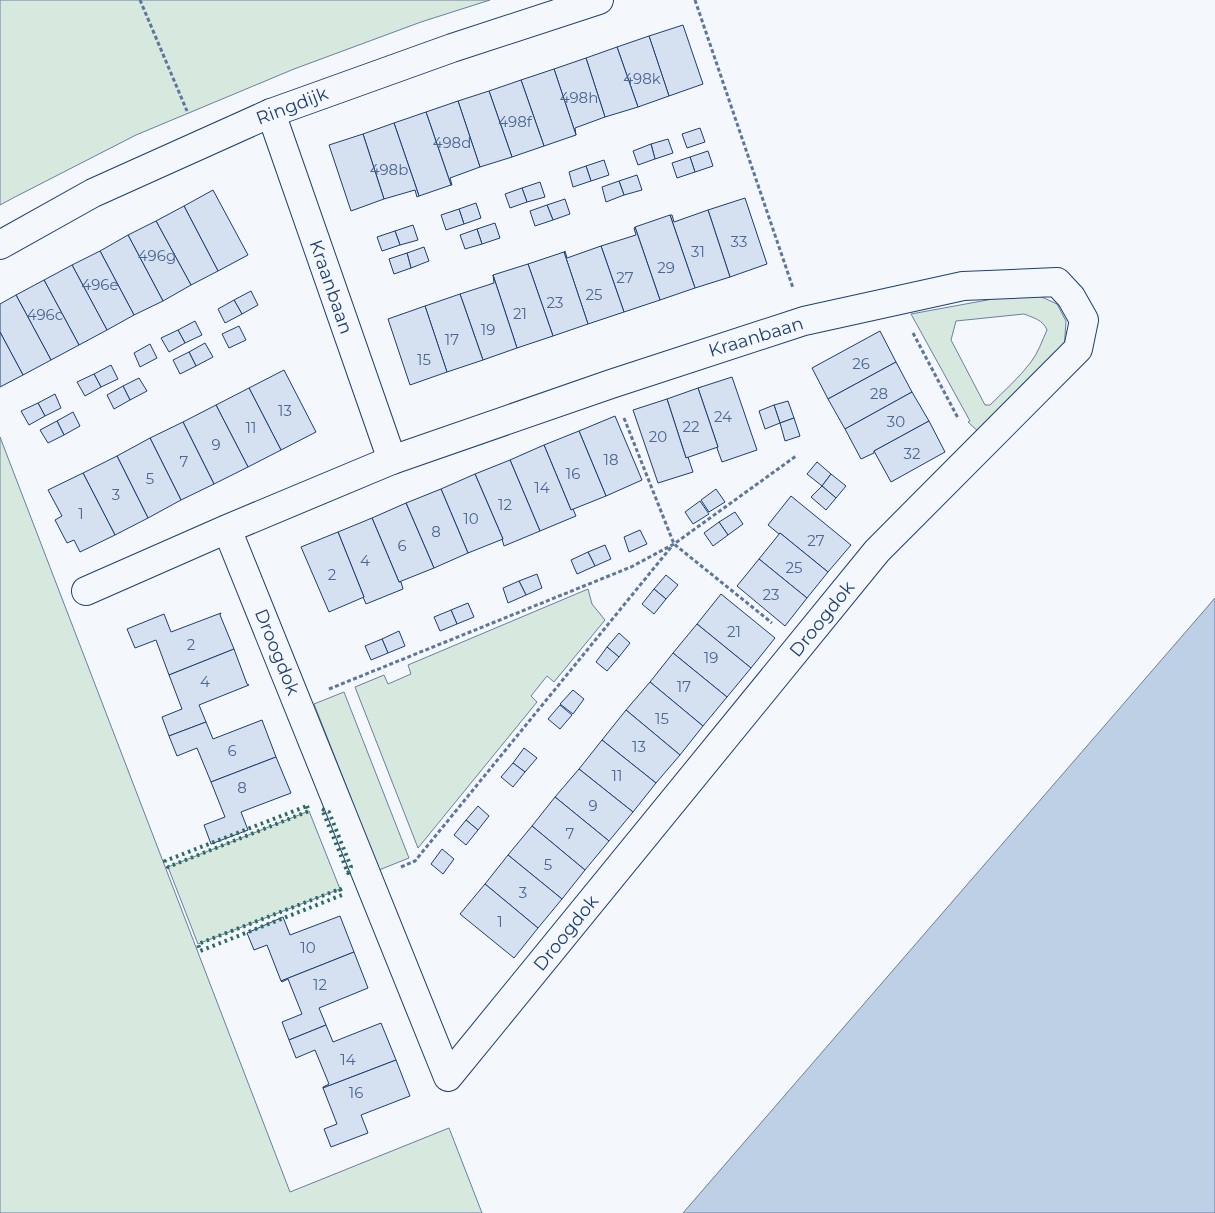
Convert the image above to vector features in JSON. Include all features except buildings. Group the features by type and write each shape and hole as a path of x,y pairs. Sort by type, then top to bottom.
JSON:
{"street":[{"name":"Ringdijk","path":"0,246 93,193 271,113 452,48 599,0"},
{"name":"Kraanbaan","path":"271,113 392,460"},
{"name":"Kraanbaan","path":"86,591 227,529 392,460 611,384 804,321 963,286 1057,282 1071,297 1084,320 1078,349"},
{"name":"Droogdok","path":"227,529 448,1077 878,551 1078,349"}],"path":[{"path":"140,0 200,144"},
{"path":"695,0 804,321"},
{"path":"896,301 976,452"},
{"path":"611,384 674,544 800,645"},
{"path":"297,702 631,567 674,544 796,456"},
{"path":"368,879 415,862 674,544"}],"shaded area":[{"path":"0,0 490,0 421,22 294,69 136,135 0,205"},
{"path":"1031,292 1057,304 1066,321 1064,351 982,435 968,422 970,421 911,314","holes":["1024,314 1041,322 1047,330 1031,362 990,405 985,405 951,340 956,321"]},
{"path":"0,437 290,1192 449,1128 482,1213 0,1213"},
{"path":"588,589 592,604 605,620 554,682 547,676 531,696 537,702 418,848 355,687 384,675 388,684 411,674 408,665"},
{"path":"344,692 409,858 379,870 349,802 351,798 314,704"},
{"path":"309,811 340,889 198,944 168,867"}],"water":[{"path":"1215,598 1215,1213 683,1213"}],"hedge":[{"path":"307,806 309,811 168,867 165,861 307,806"},
{"path":"322,809 329,812 351,867 348,873 322,809"},
{"path":"340,889 342,895 200,951 198,944 340,889"}]}
